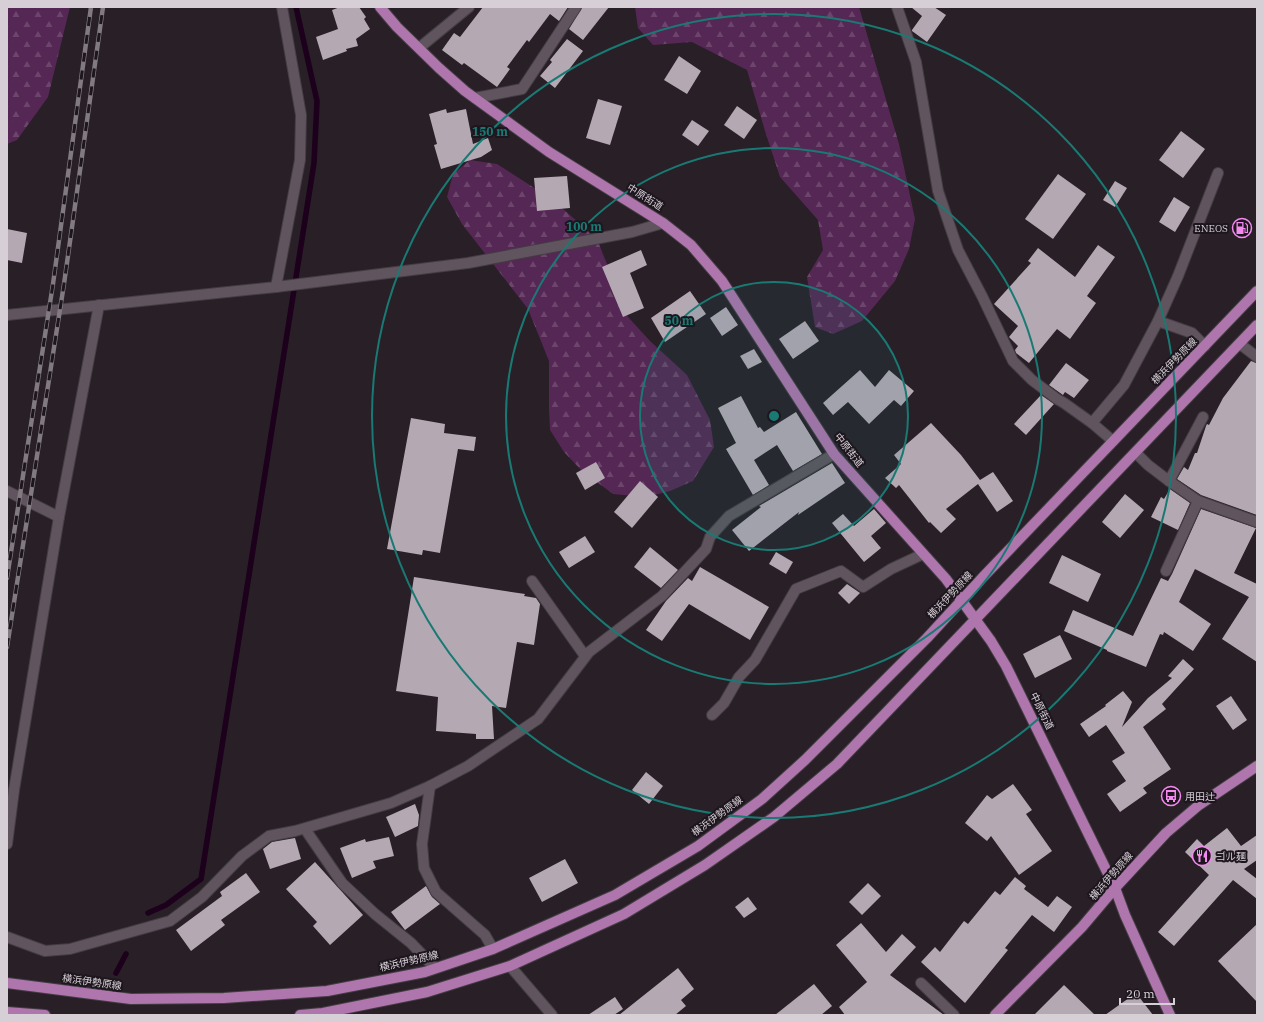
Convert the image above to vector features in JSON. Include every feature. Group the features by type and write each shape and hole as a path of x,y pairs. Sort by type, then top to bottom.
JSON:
{"main road":[{"name":"中原街道","path":"380,7 398,27 455,82 549,152 663,223 691,245 722,281 834,454 962,600 1006,666 1115,888 1125,915 1170,1015"},
{"name":"横浜伊勢原線","path":"7,982 131,999 224,998 327,991 425,972 493,949 615,895 698,846 762,799 821,745 927,638 1257,291"},
{"path":"300,1015 324,1013 427,992 510,966 624,914 705,865 774,817 837,764 1257,325"},
{"name":"横浜伊勢原線","path":"995,1015 1082,927 1115,888 1166,833 1199,805 1257,766"},
{"path":"7,1012 45,1015"}],"street":[{"path":"278,287 300,160 301,115 282,7"},
{"path":"419,48 469,7"},
{"path":"475,98 522,89 576,7"},
{"path":"897,7 916,62 938,191 958,250 1013,361 1032,380 1056,399 1092,423 1113,441"},
{"path":"1092,423 1124,385 1158,321 1178,276 1218,174"},
{"path":"7,315 278,287 468,263 632,232 663,223"},
{"path":"7,844 15,782 59,517 99,305"},
{"path":"1158,321 1192,333 1204,346"},
{"path":"1240,344 1257,357"},
{"path":"1169,481 1203,417"},
{"path":"1136,453 1148,465 1198,501 1257,522"},
{"path":"7,937 44,951 70,949 170,921 202,897 242,856 269,836 305,829 391,803 430,786 468,766 538,719 585,656 662,596 706,550 710,537 729,516 834,454"},
{"path":"7,491 59,517"},
{"path":"1166,570 1198,501"},
{"path":"712,715 724,703 739,678 755,660 796,589 841,571 863,587 891,569 923,554"},
{"path":"532,581 585,656"},
{"path":"430,786 422,844 424,868 436,892 485,935 493,949"},
{"path":"305,829 342,883 375,914 411,943 435,968"},
{"path":"510,966 552,1015"},
{"path":"921,983 954,1015"}],"green space":[{"path":"7,7 70,7 48,97 17,140 7,144"},
{"path":"635,7 859,7 899,144 915,219 909,249 895,281 862,321 833,334 815,327 807,277 823,250 818,220 780,177 747,70 692,42 653,45 638,28"},
{"path":"470,160 497,164 553,200 597,239 628,317 650,341 687,375 710,420 714,447 693,481 670,491 646,497 613,494 582,471 564,452 550,430 549,361 528,309 462,224 447,197 453,174"}],"building":[{"path":"340,7 359,7 366,17 364,19 370,29 356,39 358,46 346,49 347,51 323,60 316,37 338,29 332,10"},
{"path":"483,7 568,7 559,21 550,14 529,42 527,40 507,67 510,69 497,87 464,63 462,65 442,50 454,33 460,37"},
{"path":"582,7 609,7 583,40 569,29"},
{"path":"911,7 934,7 946,15 927,42 912,31 922,16"},
{"path":"567,39 583,51 555,88 540,76 552,62 550,60"},
{"path":"679,56 701,71 687,94 664,80"},
{"path":"598,99 622,106 610,145 586,138"},
{"path":"737,106 757,120 744,139 724,125"},
{"path":"446,109 447,113 466,109 473,144 488,138 492,150 481,157 441,169 434,145 437,144 429,114"},
{"path":"692,120 709,131 698,146 682,135"},
{"path":"1181,131 1205,149 1183,178 1159,160"},
{"path":"1058,174 1086,194 1053,239 1025,219"},
{"path":"567,176 570,208 537,211 534,178"},
{"path":"1115,181 1127,188 1115,207 1103,200"},
{"path":"1174,197 1190,207 1175,232 1159,222"},
{"path":"7,229 27,233 22,263 7,260"},
{"path":"1098,245 1115,257 1087,296 1096,303 1070,339 1057,329 1029,363 1016,353 1015,350 1018,346 1009,337 1018,326 994,304 1031,263 1028,261 1038,248 1075,277"},
{"path":"641,250 647,265 630,273 644,308 623,317 602,267"},
{"path":"690,291 706,314 665,342 651,318"},
{"path":"726,307 738,325 722,336 710,318"},
{"path":"805,321 819,341 793,359 779,339"},
{"path":"754,349 762,362 748,369 740,356"},
{"path":"1251,361 1257,363 1257,515 1201,495 1177,479 1184,467 1188,470 1195,453 1197,453 1207,424 1209,425 1223,398"},
{"path":"1066,363 1089,380 1074,398 1065,392 1063,395 1049,385"},
{"path":"860,370 875,387 889,370 914,391 901,406 894,400 869,424 848,402 833,415 823,403"},
{"path":"1041,395 1054,404 1026,435 1014,424"},
{"path":"741,396 758,428 760,427 764,432 796,412 822,454 793,471 777,445 754,460 769,485 753,495 726,449 736,443 718,408"},
{"path":"411,418 445,424 444,433 476,437 474,451 458,449 440,553 423,550 422,555 387,549"},
{"path":"931,423 961,455 980,480 993,472 1013,501 997,512 978,484 946,509 956,519 941,533 930,522 929,523 899,485 896,488 885,478 901,464 894,455"},
{"path":"596,462 605,478 585,490 576,473"},
{"path":"832,463 845,483 798,515 799,512 749,551 732,530 761,507 759,506"},
{"path":"640,481 658,497 632,528 614,512"},
{"path":"1170,489 1190,503 1178,530 1151,517 1161,497 1164,499"},
{"path":"1125,494 1144,510 1120,538 1102,522"},
{"path":"874,509 886,523 871,536 881,548 864,562 832,523 843,514 854,526"},
{"path":"1201,509 1256,528 1234,573 1257,584 1257,662 1222,639 1249,597 1195,569 1179,602 1211,624 1193,651 1164,632 1163,635 1160,634 1146,667 1064,631 1073,610 1133,636 1161,578 1168,581 1172,574"},
{"path":"585,536 595,552 569,568 559,552"},
{"path":"650,547 678,570 661,588 634,567"},
{"path":"776,552 793,562 786,574 769,564"},
{"path":"1062,555 1101,574 1088,602 1049,583"},
{"path":"700,567 769,607 750,640 689,604 662,641 646,630 666,601 688,578 692,581"},
{"path":"414,577 525,594 524,596 536,598 540,604 534,645 517,642 506,708 492,706 494,739 476,739 476,734 436,731 438,697 396,691"},
{"path":"847,584 860,593 849,604 838,593"},
{"path":"1060,635 1072,659 1035,678 1023,654"},
{"path":"1183,659 1194,669 1162,704 1166,709 1143,727 1171,769 1143,788 1147,793 1120,812 1107,794 1126,781 1112,761 1125,753 1106,725 1089,737 1080,724 1106,706 1105,705 1123,691 1132,702 1122,727 1148,698 1172,678 1168,676"},
{"path":"1231,696 1247,720 1233,730 1216,706"},
{"path":"646,772 663,786 649,804 632,790"},
{"path":"1013,784 1032,810 1026,814 1052,851 1019,875 991,836 987,841 965,823 987,795 992,799"},
{"path":"415,804 419,815 418,826 395,837 386,817"},
{"path":"1227,828 1241,846 1257,835 1257,860 1244,869 1257,879 1257,899 1233,880 1174,946 1158,932 1209,875 1185,852 1197,839 1204,846"},
{"path":"389,837 394,856 373,861 376,868 352,878 340,848 365,839 366,842"},
{"path":"295,838 301,859 270,869 263,849 272,842"},
{"path":"565,859 578,883 542,902 529,878"},
{"path":"315,862 363,915 330,945 313,926 317,922 286,889"},
{"path":"246,873 260,892 221,920 225,925 191,951 176,930 222,896 220,892"},
{"path":"1015,877 1026,886 1024,889 1048,907 1057,896 1072,907 1054,932 1032,915 1005,948 1008,950 965,1003 921,962 935,947 940,952 964,921 968,924 995,891 1000,895"},
{"path":"868,883 881,896 862,915 849,902"},
{"path":"426,886 432,897 440,904 405,930 391,912"},
{"path":"748,897 757,909 744,918 735,907"},
{"path":"861,923 886,952 902,934 916,947 890,975 944,1015 845,1015 839,1007 867,982 836,945"},
{"path":"1257,924 1257,1002 1218,961"},
{"path":"678,968 694,989 681,1000 686,1006 675,1015 619,1015"},
{"path":"814,984 832,1006 821,1015 775,1015"},
{"path":"1064,985 1095,1015 1034,1015"},
{"path":"1136,993 1153,1015 1105,1015"},
{"path":"615,997 623,1009 614,1015 588,1015"}],"waterway":[{"path":"148,913 166,905 201,879 314,163 317,101 296,7"},
{"path":"116,973 126,954"}],"railway":[{"path":"7,578 53,284 91,7"},
{"path":"7,647 64,284 103,7"}],"place":[{"name":"ENEOS","path":"1242,228"},
{"name":"用田辻","path":"1171,796"},
{"name":"ゴル麺","path":"1202,856"}]}
